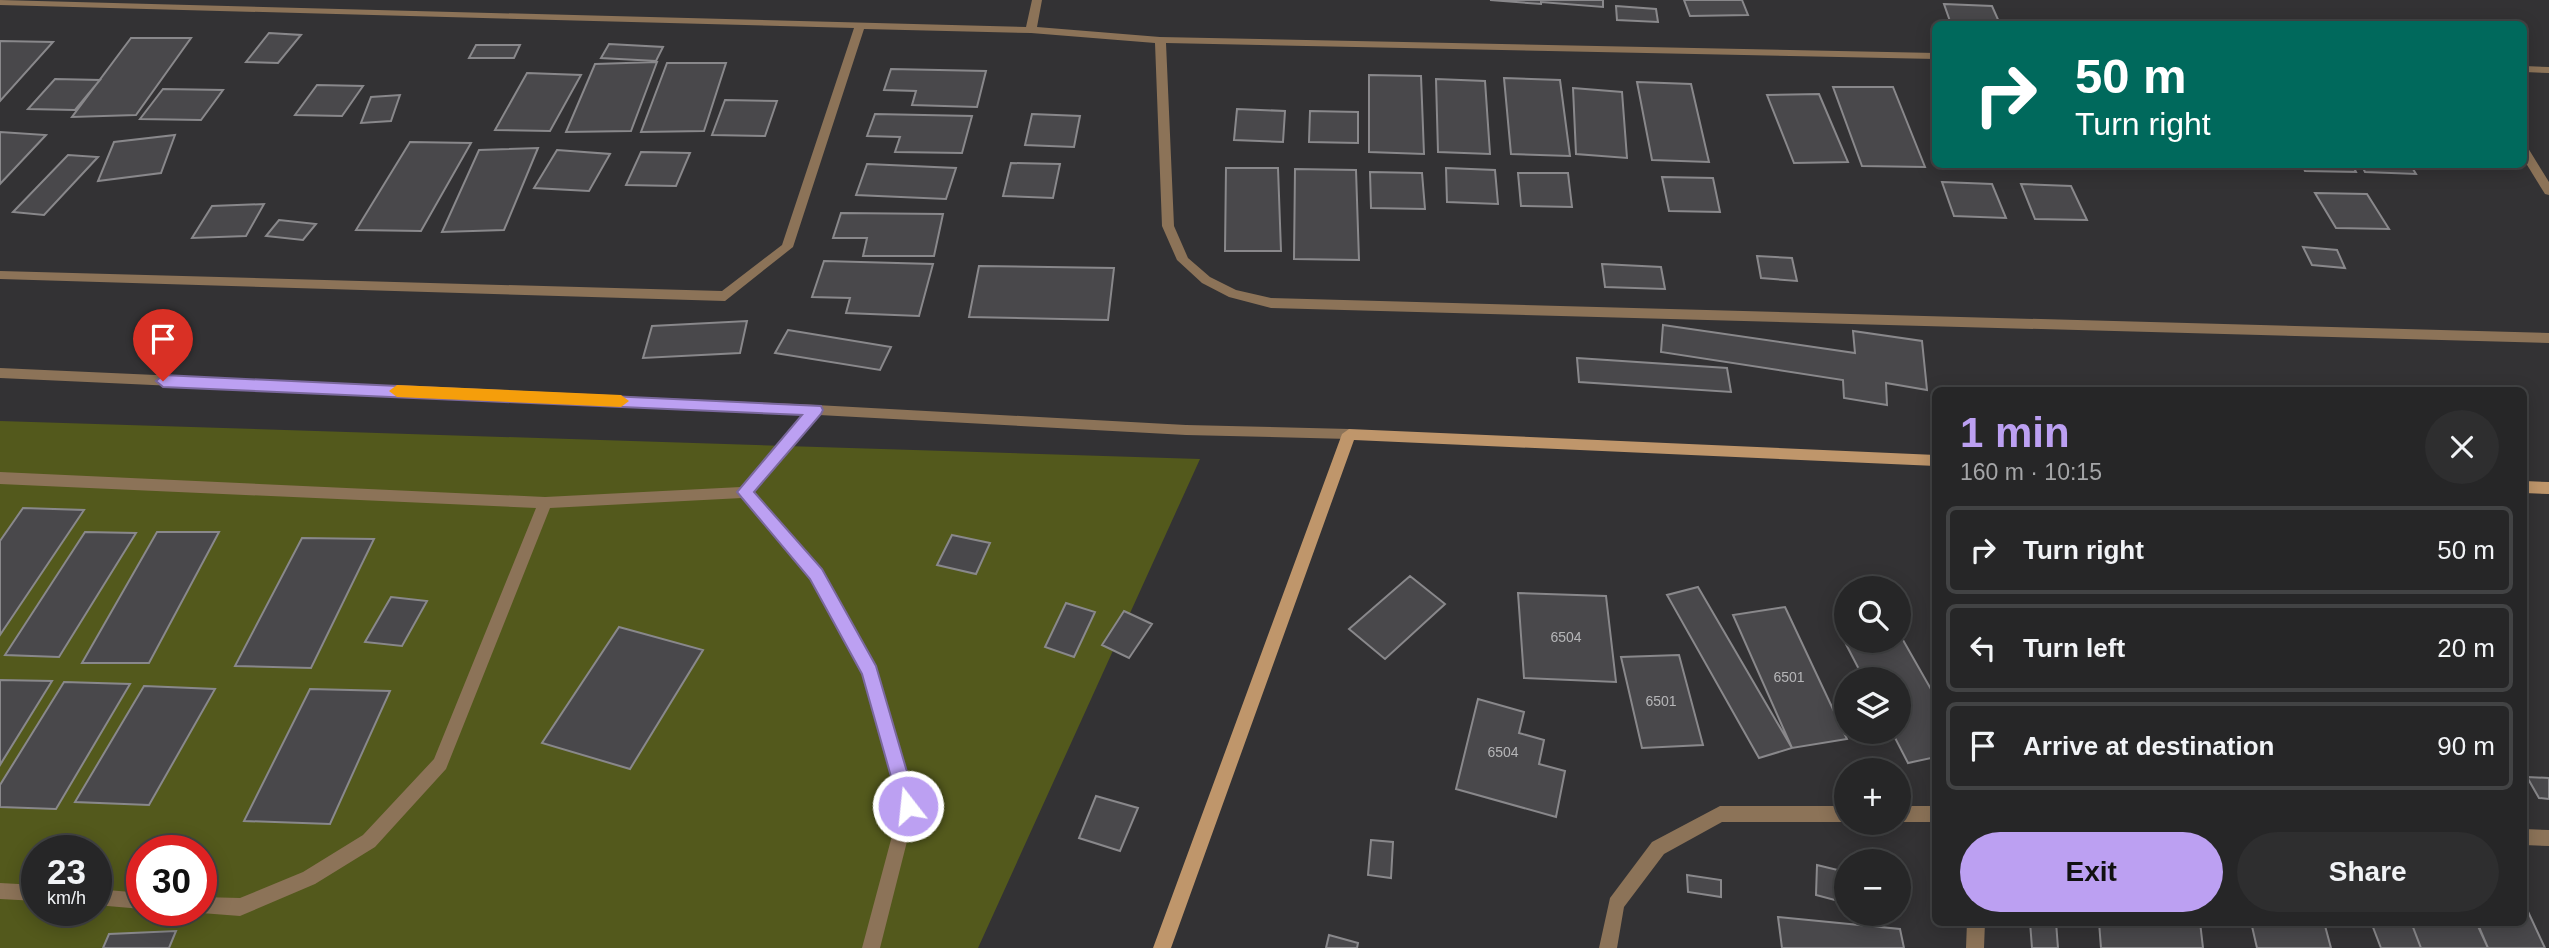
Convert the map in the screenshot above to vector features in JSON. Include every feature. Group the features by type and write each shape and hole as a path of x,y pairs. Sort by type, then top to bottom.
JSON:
{"street":[{"path":"347,11 356,0"},
{"path":"1031,30 1037,0"},
{"path":"4,2 1031,30 1160,40 1932,56"},
{"path":"0,275 725,296 787,247 860,25"},
{"path":"1160,40 1168,226 1183,260 1206,280 1233,294 1271,303 2549,338"},
{"path":"2527,69 2549,70"},
{"path":"2527,156 2549,191"},
{"path":"0,373 816,410 1186,430 1349,434 1932,461"},
{"path":"0,478 545,503 745,492 816,410"},
{"path":"1162,948 1349,434"},
{"path":"2527,487 2549,488"},
{"path":"745,492 816,574 870,672 908,806 871,948"},
{"path":"217,906 240,907 309,878 369,841 440,764 545,503"},
{"path":"1608,948 1616,904 1657,848 1720,814 1834,814"},
{"path":"1911,814 1932,814"},
{"path":"2527,837 2549,838"},
{"path":"0,891 21,892"},
{"path":"1975,948 1976,926"}],"green space":[{"path":"0,421 1200,459 978,948 0,948"}],"building":[{"path":"1490,0 1603,0 1603,7 1541,2"},
{"path":"1684,0 1742,0 1748,15 1690,16"},
{"path":"1944,4 1992,6 1999,21 1950,21"},
{"path":"1616,6 1656,9 1658,22 1617,20"},
{"path":"269,33 301,35 278,63 246,62"},
{"path":"131,38 191,38 136,115 72,117"},
{"path":"0,41 53,42 0,101"},
{"path":"609,44 663,47 656,61 601,58"},
{"path":"476,45 520,45 514,58 469,58"},
{"path":"657,62 631,131 566,132 595,64"},
{"path":"667,63 726,63 704,131 641,132"},
{"path":"891,69 986,71 977,107 912,105 916,91 884,90"},
{"path":"527,73 581,75 550,131 495,130"},
{"path":"1369,75 1421,76 1424,154 1369,152"},
{"path":"1504,78 1560,80 1570,156 1511,154"},
{"path":"55,79 100,80 75,110 28,109"},
{"path":"1436,79 1485,81 1490,154 1438,152"},
{"path":"1637,82 1691,84 1709,162 1652,160"},
{"path":"317,85 363,86 342,116 295,115"},
{"path":"1833,87 1893,87 1925,167 1862,166"},
{"path":"1573,88 1622,92 1627,158 1576,154"},
{"path":"163,89 223,90 201,120 140,119"},
{"path":"1819,94 1848,162 1794,163 1767,95"},
{"path":"400,95 391,121 361,123 371,97"},
{"path":"725,100 777,101 765,136 712,135"},
{"path":"1237,109 1285,111 1283,142 1234,140"},
{"path":"1310,111 1358,112 1358,143 1309,142"},
{"path":"875,114 972,116 962,153 895,152 900,137 867,136"},
{"path":"1032,114 1080,116 1074,147 1025,145"},
{"path":"0,132 46,135 0,184"},
{"path":"175,135 161,173 98,181 114,142"},
{"path":"410,142 471,143 421,231 356,230"},
{"path":"538,148 504,230 442,232 479,150"},
{"path":"557,150 610,154 589,191 534,188"},
{"path":"641,152 690,153 676,186 626,185"},
{"path":"68,155 98,157 44,215 13,212"},
{"path":"1011,163 1060,164 1053,198 1003,196"},
{"path":"867,164 956,168 946,199 856,195"},
{"path":"1226,168 1278,168 1281,251 1225,251"},
{"path":"1446,168 1495,170 1498,204 1447,202"},
{"path":"2304,168 2354,168 2356,172 2305,171"},
{"path":"2363,168 2412,168 2416,174 2365,172"},
{"path":"1295,169 1356,170 1359,260 1294,259"},
{"path":"1370,172 1422,173 1425,209 1371,208"},
{"path":"1518,173 1568,173 1572,207 1521,206"},
{"path":"1662,177 1713,178 1720,212 1669,211"},
{"path":"1942,182 1992,184 2006,218 1954,216"},
{"path":"2021,184 2071,186 2087,220 2035,219"},
{"path":"2315,193 2367,194 2389,229 2336,228"},
{"path":"264,204 246,236 192,238 212,206"},
{"path":"841,213 943,214 934,256 863,256 867,238 833,238"},
{"path":"279,220 316,224 303,240 266,236"},
{"path":"2303,247 2337,250 2345,268 2312,265"},
{"path":"1757,256 1792,258 1797,281 1761,278"},
{"path":"824,261 933,264 919,316 846,313 850,298 812,297"},
{"path":"1602,264 1661,267 1665,289 1605,287"},
{"path":"979,266 1114,268 1108,320 969,317"},
{"path":"747,321 740,353 643,358 652,326"},
{"path":"1663,325 1855,353 1853,331 1922,341 1927,390 1886,383 1887,405 1844,398 1843,380 1661,352"},
{"path":"788,330 891,347 880,370 775,353"},
{"path":"1577,358 1727,368 1731,392 1579,382"},
{"path":"23,508 84,510 0,635 0,541"},
{"path":"85,532 136,533 59,657 5,655"},
{"path":"157,532 219,532 149,663 82,663"},
{"path":"952,535 990,543 976,574 937,565"},
{"path":"302,538 374,539 311,668 235,666"},
{"path":"1410,576 1445,604 1385,659 1349,629"},
{"path":"1698,587 1792,748 1759,758 1667,595"},
{"path":"1518,593 1606,596 1616,682 1524,678"},
{"path":"391,597 427,601 402,646 365,642"},
{"path":"1066,603 1095,612 1074,657 1045,647"},
{"path":"1785,607 1834,711 1834,741 1792,748 1733,615"},
{"path":"1124,611 1152,624 1129,658 1102,645"},
{"path":"619,627 703,650 630,769 542,743"},
{"path":"1851,653 1910,653 1932,691 1932,758 1911,762 1911,758 1905,758 1898,744 1911,744 1911,667 1858,667"},
{"path":"1679,655 1703,745 1642,748 1621,657"},
{"path":"0,680 52,681 0,765"},
{"path":"64,682 130,684 56,809 0,807 0,785"},
{"path":"144,686 215,689 149,805 75,802"},
{"path":"310,689 390,691 330,824 244,821"},
{"path":"1478,699 1524,712 1519,733 1544,740 1539,764 1565,771 1556,817 1456,789"},
{"path":"2527,777 2549,778 2549,799 2539,798"},
{"path":"1096,796 1138,808 1120,851 1079,838"},
{"path":"1371,840 1393,842 1391,878 1368,875"},
{"path":"1817,865 1834,869 1834,900 1816,895"},
{"path":"1687,875 1721,880 1721,897 1688,892"},
{"path":"2527,909 2545,948 2488,948 2478,926 2527,926"},
{"path":"1778,917 1834,923 1834,926 1900,929 1904,948 1782,948"},
{"path":"2030,926 2056,926 2058,948 2032,948"},
{"path":"2099,926 2200,926 2203,948 2101,948"},
{"path":"2252,926 2325,926 2331,948 2257,948"},
{"path":"2373,926 2413,926 2421,948 2381,948"},
{"path":"2413,926 2479,926 2488,948 2421,948"},
{"path":"176,931 169,948 103,948 109,934"},
{"path":"1329,935 1358,943 1357,948 1326,948"}],"slow traffic":[{"path":"397,391 621,401"}],"route":[{"path":"163,381 816,410 745,492 816,574 870,672 908,806"}]}
